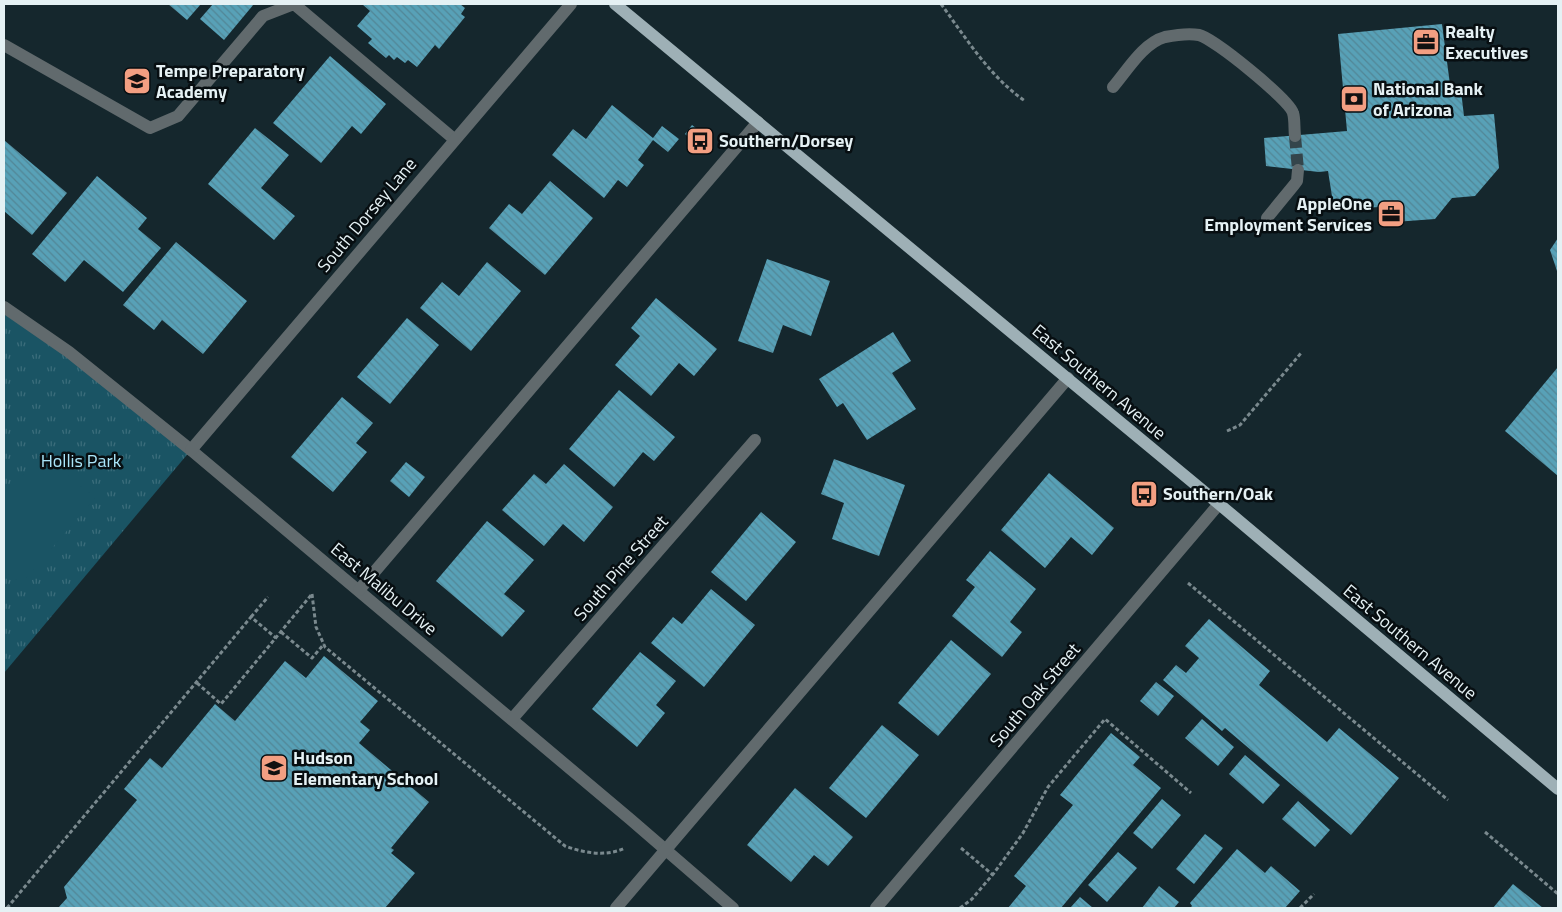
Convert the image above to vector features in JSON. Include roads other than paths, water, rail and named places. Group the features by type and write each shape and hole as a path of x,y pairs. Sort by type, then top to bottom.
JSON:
{"main road":[{"name":"East Southern Avenue","path":"615,4 1068,378 1558,790"}],"street":[{"path":"4,45 150,128 178,116 263,16 294,4 454,139"},
{"name":"South Dorsey Lane","path":"191,450 454,139 571,4"},
{"path":"1113,87 1146,49 1155,42 1179,35 1200,35 1217,44 1284,99 1293,112 1295,136"},
{"path":"359,590 758,122"},
{"path":"1268,218 1294,186 1297,181 1298,170"},
{"name":"East Malibu Drive","path":"4,307 69,352 191,450 512,719 733,908"},
{"path":"616,908 1068,378"},
{"name":"South Pine Street","path":"512,719 755,440"},
{"name":"South Oak Street","path":"876,908 1219,504"}],"tunnel":[{"path":"1295,136 1298,170"}],"place":[{"name":"Realty Executives","path":"1426,42"},
{"name":"Tempe Preparatory Academy","path":"137,81"},
{"name":"National Bank of Arizona","path":"1354,99"},
{"name":"Southern/Dorsey","path":"700,141"},
{"name":"AppleOne Employment Services","path":"1391,214"},
{"name":"Southern/Oak","path":"1144,494"},
{"name":"Hudson Elementary School","path":"274,768"}],"park label":[{"name":"Hollis Park","path":"81,461"}]}
